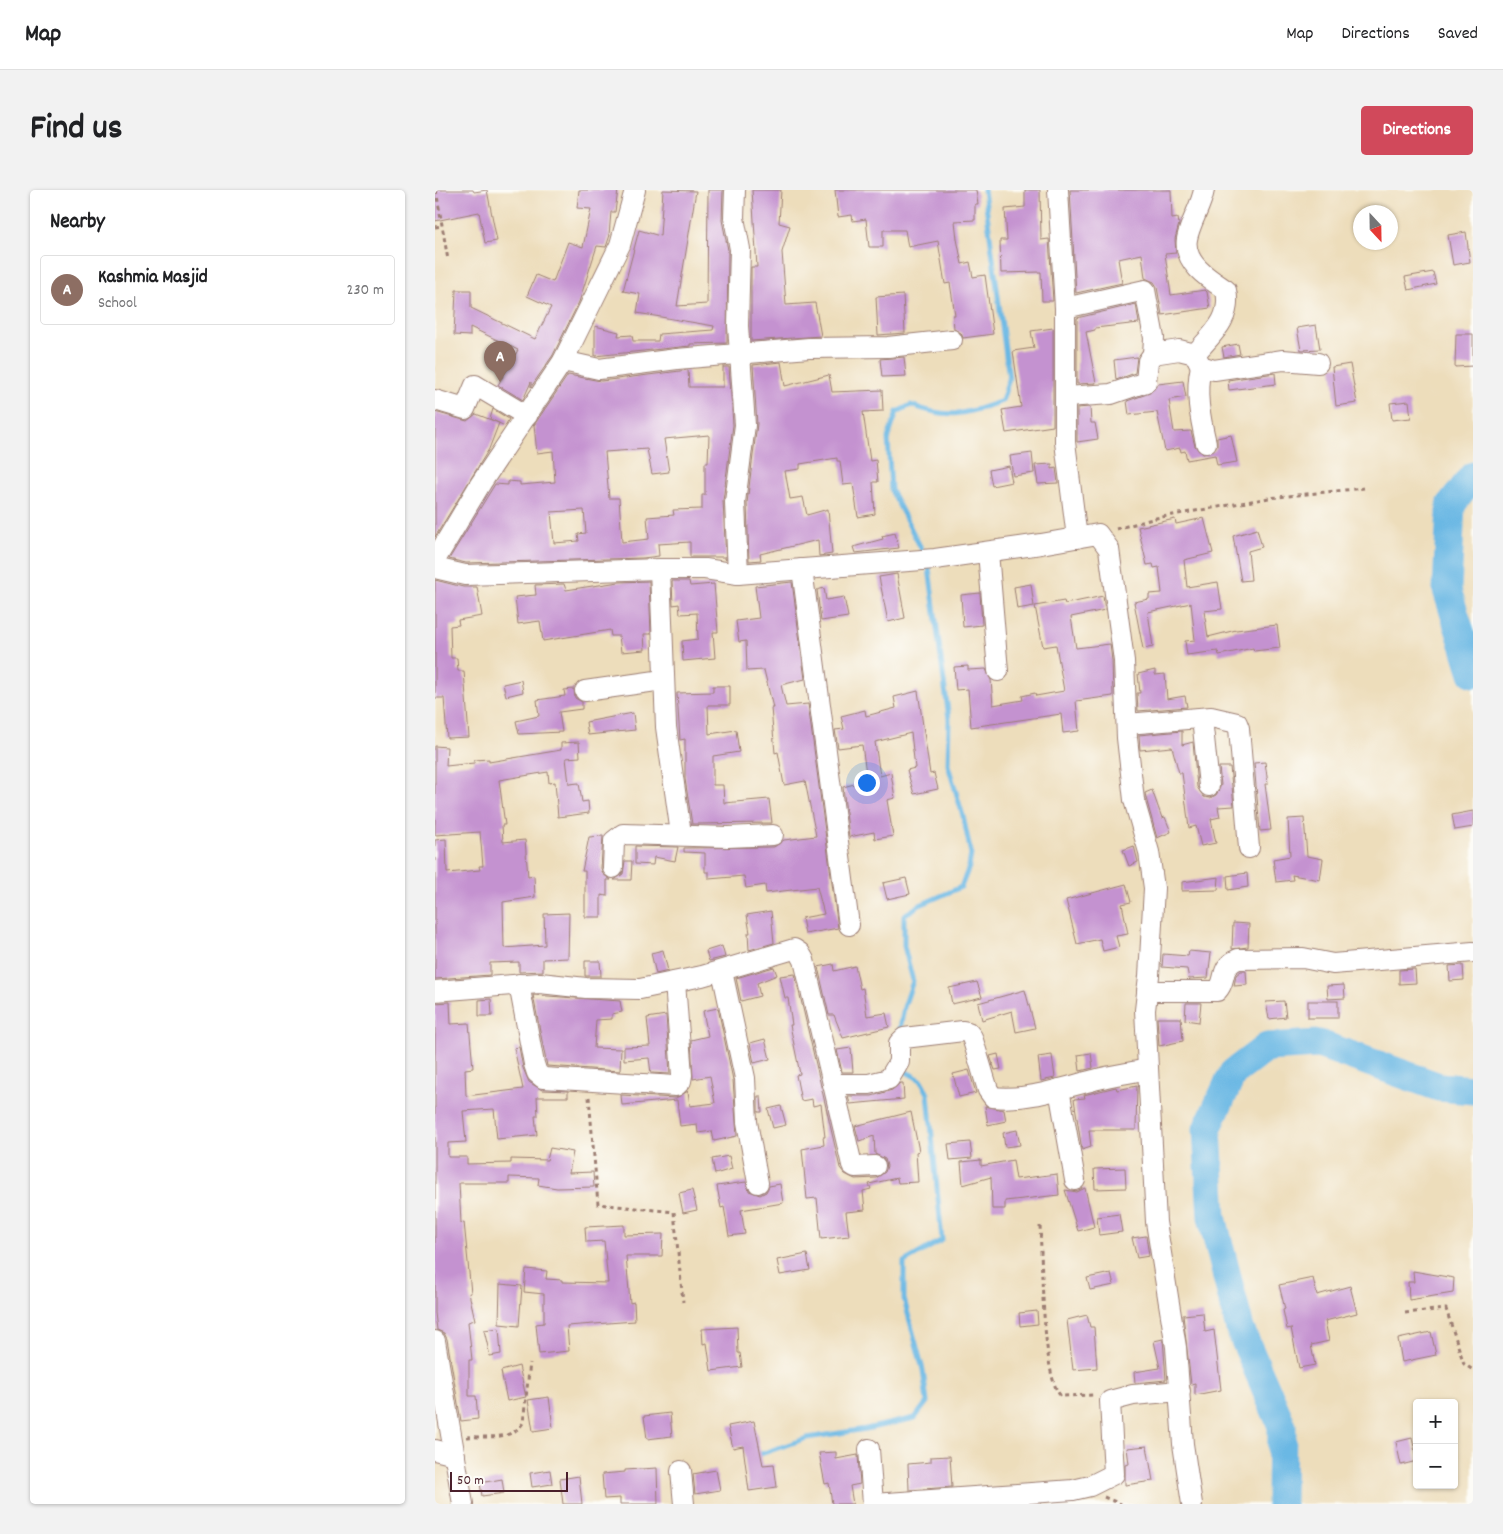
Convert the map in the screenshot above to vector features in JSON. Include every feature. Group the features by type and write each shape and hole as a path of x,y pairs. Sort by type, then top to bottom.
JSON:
{"street":[{"path":"435,560 481,483 563,361 620,245 635,190"},
{"path":"735,190 734,218 740,249 738,326 742,355 745,425 735,502 738,574"},
{"path":"1059,190 1065,308 1065,442 1077,538"},
{"path":"1204,190 1201,204 1187,240 1192,260 1202,273 1226,290 1229,305 1220,326 1198,360 1199,411 1206,443"},
{"path":"1065,308 1145,290 1154,338 1153,354 1148,361 1146,382 1139,386 1111,394 1066,397"},
{"path":"563,361 599,369 677,359 809,348 888,348 952,340"},
{"path":"1153,354 1179,350 1214,370 1283,360 1318,363"},
{"path":"435,400 465,409 475,385 527,416"},
{"path":"435,568 465,575 661,569 705,569 738,574 935,559 1098,534 1109,549 1124,661 1127,724 1134,800 1149,852 1154,888 1145,1010 1156,1222 1176,1348 1183,1444 1192,1504"},
{"path":"988,552 998,671"},
{"path":"661,569 663,680 666,727 681,834"},
{"path":"802,569 849,925"},
{"path":"585,691 663,680"},
{"path":"1127,724 1202,718 1231,720 1237,723 1239,728 1249,848"},
{"path":"1202,718 1209,786"},
{"path":"613,868 614,841 623,834 681,834 728,837 773,836"},
{"path":"435,991 519,984 640,989 722,971 794,949 800,952 852,1165 855,1167 875,1166"},
{"path":"1147,991 1217,992 1221,988 1224,969 1237,959 1303,958 1333,964 1473,952"},
{"path":"722,971 745,1078 747,1122 758,1183"},
{"path":"519,984 537,1074 543,1078 563,1081 588,1080 632,1085 676,1086 681,1081 675,982"},
{"path":"833,1084 869,1084 889,1078 899,1062 899,1043 904,1038 963,1030 969,1032 972,1037 988,1090 993,1097 1003,1098 1059,1089 1148,1069"},
{"path":"1059,1089 1075,1180"},
{"path":"435,1348 463,1504"},
{"path":"869,1449 873,1504 988,1500 1073,1490 1090,1486 1114,1474 1110,1400 1133,1395 1180,1391"},
{"path":"435,1450 453,1446"},
{"path":"681,1471 685,1504"}],"path":[{"path":"436,190 448,260"},
{"path":"435,227 443,226"},
{"path":"1098,534 1156,518 1269,498 1364,488"},
{"path":"588,1080 598,1204 674,1212 683,1302"},
{"path":"1040,1226 1047,1349 1054,1386 1061,1396 1090,1394 1100,1395 1110,1400"},
{"path":"1405,1313 1446,1310 1465,1364 1473,1370"},
{"path":"453,1446 511,1435 518,1430 523,1423 530,1363"}],"building":[{"path":"435,190 473,190 474,192 487,190 497,241 485,243 479,212 435,221"},
{"path":"579,190 618,190 615,212 611,212 610,235 606,247 597,246 579,302 553,355 531,387 531,382 523,400 498,385 518,350 470,327 470,336 454,335 456,290 471,290 471,308 535,339 551,307 527,296 536,275 553,282 568,242 583,247 591,209 577,208"},
{"path":"663,190 696,191 677,306 707,304 708,190 723,190 722,220 728,250 727,343 690,344 690,346 595,356 595,326 619,332 618,336 632,335 633,341 658,341 659,334 713,330 714,326 637,313 640,294 623,291 639,230 660,236"},
{"path":"752,190 781,190 779,223 790,226 782,252 786,305 815,303 821,336 751,341 751,267 757,267"},
{"path":"835,190 976,190 978,204 975,204 975,220 955,221 957,239 962,264 970,262 973,277 985,275 993,334 963,338 961,333 954,329 953,315 955,315 950,283 945,284 938,241 908,247 905,230 883,230 883,247 869,247 866,219 853,221 852,215 838,217"},
{"path":"1025,190 1040,190 1041,240 1049,239 1053,301 1042,301 1041,272 1001,273 1000,240 1007,240 1005,209 1025,207"},
{"path":"1070,190 1171,190 1172,219 1178,218 1179,224 1175,239 1176,253 1165,254 1171,295 1205,290 1210,308 1162,315 1157,287 1154,282 1145,278 1142,254 1118,259 1122,283 1076,293"},
{"path":"1466,232 1470,262 1453,265 1448,235"},
{"path":"1433,272 1436,284 1408,290 1405,277"},
{"path":"903,295 905,333 878,335 876,297"},
{"path":"1136,304 1139,323 1095,328 1095,330 1086,332 1096,383 1077,384 1077,318"},
{"path":"1316,325 1320,349 1301,350 1297,328"},
{"path":"1053,328 1053,426 1006,433 1002,410 1021,407 1013,351 1034,348 1031,331"},
{"path":"1456,334 1473,334 1473,366 1455,367"},
{"path":"1238,344 1240,354 1224,357 1222,347"},
{"path":"904,357 906,376 882,377 880,359"},
{"path":"1137,357 1135,373 1116,380 1114,360"},
{"path":"781,362 785,386 829,375 832,392 882,390 883,411 863,412 870,461 876,460 878,482 873,482 875,514 858,517 853,484 843,485 840,461 837,461 837,458 800,464 800,469 785,471 790,499 803,497 807,515 828,509 832,554 819,556 818,540 760,554 761,560 749,561 747,503 757,424 753,365"},
{"path":"1350,364 1357,403 1336,406 1332,367"},
{"path":"723,367 729,367 733,425 723,501 726,560 724,557 690,557 690,542 658,544 659,556 643,558 466,563 449,559 495,484 508,485 508,481 520,482 520,485 555,482 553,451 537,453 534,425 568,375 601,381 688,370 689,387 723,387","holes":["709,435 708,463 705,463 705,495 702,495 702,509 673,510 674,515 647,517 649,539 622,542 619,498 609,498 605,452 647,449 652,474 669,472 664,439","584,510 586,533 578,534 579,541 554,543 551,512"]},
{"path":"1275,373 1276,384 1229,390 1228,380"},
{"path":"1183,381 1186,397 1169,400 1174,432 1191,431 1195,446 1203,454 1214,451 1217,446 1217,438 1231,435 1237,462 1217,465 1215,455 1187,460 1185,451 1181,452 1180,448 1165,451 1157,412 1129,415 1127,401 1150,393 1158,384"},
{"path":"1409,401 1411,418 1392,420 1390,403"},
{"path":"1090,407 1091,423 1095,423 1098,439 1077,442 1077,408"},
{"path":"493,409 509,419 505,426 490,419"},
{"path":"435,412 467,421 476,414 499,423 489,449 435,537"},
{"path":"1032,453 1034,473 1013,476 1010,456"},
{"path":"1052,464 1052,469 1056,468 1058,483 1038,484 1035,465"},
{"path":"1009,466 1012,482 992,486 989,470"},
{"path":"1204,518 1213,553 1184,560 1187,587 1218,582 1222,609 1204,611 1208,637 1236,630 1277,625 1280,648 1254,651 1253,648 1219,655 1218,651 1187,655 1185,641 1195,640 1191,603 1148,612 1153,647 1143,649 1134,602 1149,599 1149,594 1162,593 1159,567 1154,568 1153,564 1147,565 1138,527 1175,519 1176,524"},
{"path":"1257,529 1262,547 1248,551 1251,580 1241,581 1233,536"},
{"path":"895,533 899,548 855,553 853,547 883,539 882,536"},
{"path":"897,574 905,618 888,622 879,577"},
{"path":"435,580 463,587 477,587 482,616 458,620 459,625 450,626 451,658 457,658 458,671 464,671 469,737 447,738 444,698 435,698"},
{"path":"649,581 651,634 644,634 645,650 621,652 619,636 611,636 610,630 543,641 540,621 518,624 515,597 536,595 535,585 564,584 566,590 619,582"},
{"path":"672,581 689,581 690,586 714,584 718,632 713,632 715,658 683,661 682,641 698,639 697,613 680,614 679,604 673,605"},
{"path":"792,582 805,679 781,685 786,706 808,704 838,928 805,934 802,918 824,914 817,887 766,893 765,885 746,888 744,876 709,879 709,872 705,872 705,853 684,852 684,848 774,847 784,840 816,836 805,781 784,785 778,752 775,753 771,708 773,708 764,670 747,671 746,641 739,642 736,621 759,618 755,586"},
{"path":"1031,584 1034,606 1017,609 1014,587"},
{"path":"824,588 826,600 844,597 848,617 821,621 817,590"},
{"path":"980,593 982,625 963,627 961,595"},
{"path":"1103,596 1105,610 1071,617 1076,648 1110,644 1112,661 1113,696 1076,701 1079,731 1063,733 1061,714 971,727 968,689 956,690 954,667 968,666 968,670 986,669 991,680 993,705 1023,700 1022,696 1035,693 1036,696 1064,691 1056,645 1043,647 1035,606 1064,601 1065,604"},
{"path":"1155,670 1155,675 1165,674 1167,699 1185,696 1187,707 1138,711 1137,693 1140,693 1138,674"},
{"path":"521,680 523,692 506,696 503,684"},
{"path":"713,686 730,686 730,705 708,705 709,734 736,730 739,752 713,756 713,785 723,785 724,803 769,799 772,823 692,824 685,779 685,739 680,740 677,693 713,692"},
{"path":"574,689 575,698 582,702 582,709 559,712 562,732 519,734 516,721 539,716 537,700 565,696 564,690"},
{"path":"918,691 930,774 934,773 938,789 914,794 907,770 915,768 911,733 875,742 880,776 891,773 895,798 887,800 893,836 875,839 874,832 849,837 843,787 862,782 860,774 866,773 862,745 838,748 835,730 844,729 841,716 865,710 866,716 896,708 894,697"},
{"path":"633,713 635,730 588,735 586,722"},
{"path":"1182,731 1182,745 1193,742 1197,787 1204,797 1210,798 1216,795 1221,785 1219,767 1230,767 1234,806 1218,807 1220,817 1211,819 1216,843 1201,846 1196,826 1189,828 1182,773 1179,773 1172,747 1140,750 1139,735"},
{"path":"579,742 580,757 566,758 569,784 579,783 582,802 588,801 589,813 558,817 555,782 549,783 548,772 499,780 505,825 502,825 503,842 525,840 528,877 534,876 535,897 503,902 504,948 545,945 544,914 569,913 568,958 543,959 543,971 519,972 519,962 490,963 490,975 435,979 435,840 446,839 447,873 480,870 479,866 483,866 480,832 435,835 435,746 447,747 446,766 474,763 474,760 489,759 489,762 561,750 561,743"},
{"path":"1265,762 1268,784 1265,784 1271,830 1260,831 1254,763"},
{"path":"1152,790 1162,818 1165,817 1171,832 1157,838 1145,793"},
{"path":"1473,811 1473,827 1455,830 1452,815"},
{"path":"1304,818 1307,856 1323,859 1320,880 1292,875 1293,880 1276,882 1273,859 1290,856 1288,819"},
{"path":"603,836 601,868 603,874 611,880 607,880 607,896 601,895 601,917 585,917 585,871 582,871 589,837"},
{"path":"635,846 678,847 675,861 654,857 653,865 635,864"},
{"path":"1134,846 1138,862 1129,866 1123,850"},
{"path":"625,861 632,861 631,880 614,880 623,874"},
{"path":"1247,873 1248,887 1228,890 1227,876"},
{"path":"1219,877 1218,890 1182,891 1182,882"},
{"path":"906,878 910,894 887,899 883,883"},
{"path":"1126,884 1131,902 1122,904 1128,934 1116,936 1119,947 1103,951 1100,939 1077,944 1066,900"},
{"path":"771,911 774,943 749,950 748,933 750,933 747,915"},
{"path":"1233,923 1249,924 1248,947 1232,949"},
{"path":"722,946 725,957 709,961 706,951"},
{"path":"663,950 668,971 656,974 651,953"},
{"path":"1189,951 1211,953 1208,978 1189,979 1187,969 1162,967 1163,954 1188,956"},
{"path":"585,961 600,961 601,976 585,976"},
{"path":"833,964 834,971 855,966 860,989 863,988 867,1016 886,1013 889,1027 843,1038 834,1015 829,1015 818,967"},
{"path":"1463,965 1464,980 1450,981 1449,966"},
{"path":"774,967 777,975 757,983 760,996 741,1001 736,978"},
{"path":"1415,969 1416,983 1399,984 1399,970"},
{"path":"1241,971 1246,971 1247,985 1234,986 1236,975"},
{"path":"795,974 840,1168 845,1174 855,1179 876,1178 885,1172 887,1166 885,1159 875,1154 874,1136 859,1141 855,1126 911,1112 919,1151 916,1152 918,1182 898,1183 897,1178 869,1184 871,1189 863,1191 865,1210 846,1212 849,1236 821,1239 817,1198 807,1199 802,1149 824,1145 823,1137 825,1137 821,1104 813,1106 812,1099 801,1101 796,1075 800,1074 790,1025 792,1025 788,998 785,998 780,976"},
{"path":"977,982 982,997 952,1004 949,988"},
{"path":"1344,985 1345,998 1328,999 1327,986"},
{"path":"1025,990 1035,1028 1016,1032 1012,1011 982,1020 978,1003"},
{"path":"533,995 620,1001 622,1012 612,1014 612,1019 596,1020 594,1048 621,1049 620,1071 547,1066"},
{"path":"491,999 492,1016 479,1016 479,1000"},
{"path":"1284,1001 1286,1017 1269,1019 1266,1002"},
{"path":"1308,1001 1338,1001 1338,1018 1308,1018"},
{"path":"450,1002 451,1024 469,1023 473,1068 465,1069 466,1096 523,1089 514,1048 519,1047 523,1068 529,1082 542,1090 568,1091 568,1097 537,1097 538,1116 535,1116 537,1135 497,1139 494,1109 463,1111 466,1142 448,1143 448,1157 467,1157 467,1164 511,1163 511,1159 547,1160 550,1148 573,1152 569,1173 593,1172 594,1187 557,1188 538,1185 539,1178 509,1177 509,1183 459,1183 461,1223 464,1222 471,1293 469,1293 475,1320 468,1322 472,1360 469,1360 469,1396 476,1396 478,1419 461,1421 447,1339 444,1333 437,1330 435,1313 435,1003"},
{"path":"1186,1003 1201,1003 1199,1022 1185,1020"},
{"path":"718,1008 733,1080 737,1136 714,1141 712,1131 698,1133 697,1124 680,1126 677,1100 622,1105 621,1095 676,1098 688,1091 690,1106 715,1103 710,1076 693,1079 691,1040 708,1036 703,1011"},
{"path":"666,1015 670,1074 651,1073 649,1058 624,1060 624,1047 650,1046 647,1018"},
{"path":"1157,1018 1181,1018 1183,1041 1159,1046"},
{"path":"765,1039 770,1059 754,1063 750,1043"},
{"path":"851,1048 853,1072 842,1072 837,1050"},
{"path":"1091,1053 1093,1068 1080,1071 1078,1055"},
{"path":"998,1054 1001,1069 995,1070 990,1056"},
{"path":"1052,1055 1055,1078 1041,1081 1038,1057"},
{"path":"969,1070 976,1093 959,1097 953,1074"},
{"path":"900,1083 903,1083 904,1099 850,1104 848,1096 872,1096 892,1090"},
{"path":"1137,1086 1136,1130 1089,1130 1091,1147 1082,1150 1074,1099 1085,1098 1084,1095 1116,1087 1117,1090"},
{"path":"758,1096 761,1096 762,1112 758,1112"},
{"path":"781,1106 786,1125 773,1128 768,1109"},
{"path":"985,1106 1004,1110 1006,1121 988,1125"},
{"path":"1017,1130 1020,1145 1005,1147 1003,1133"},
{"path":"970,1142 972,1158 950,1160 948,1144"},
{"path":"729,1156 732,1169 715,1174 712,1159"},
{"path":"981,1160 981,1166 1013,1160 1016,1179 1057,1174 1059,1195 1005,1201 1005,1209 992,1209 991,1177 963,1185 961,1162"},
{"path":"1125,1168 1126,1188 1095,1189 1094,1169"},
{"path":"746,1182 749,1191 760,1195 766,1192 769,1186 780,1184 783,1203 741,1210 745,1234 729,1236 724,1207 721,1208 717,1186"},
{"path":"1085,1188 1094,1227 1078,1231 1065,1190 1077,1192"},
{"path":"692,1190 697,1210 683,1213 679,1193"},
{"path":"1119,1214 1122,1232 1099,1235 1097,1217"},
{"path":"624,1225 624,1235 663,1234 662,1256 626,1256 630,1303 634,1302 635,1321 567,1326 569,1351 539,1354 536,1324 544,1323 544,1294 524,1292 526,1269 547,1271 546,1279 562,1280 562,1282 608,1283 604,1241 586,1242 585,1227"},
{"path":"1146,1236 1149,1256 1137,1258 1132,1238"},
{"path":"807,1254 810,1270 780,1275 777,1260"},
{"path":"1413,1271 1454,1278 1453,1293 1409,1300 1408,1282 1414,1282"},
{"path":"1111,1273 1114,1285 1090,1290 1087,1278"},
{"path":"1313,1278 1317,1295 1350,1286 1357,1313 1325,1321 1329,1341 1311,1345 1315,1365 1299,1368 1291,1328 1287,1329 1283,1310 1285,1309 1279,1285"},
{"path":"500,1284 522,1286 519,1326 499,1324"},
{"path":"1037,1311 1038,1324 1020,1326 1019,1313"},
{"path":"1203,1313 1205,1332 1214,1330 1221,1390 1195,1395 1195,1383 1191,1384 1183,1315"},
{"path":"1087,1315 1090,1327 1094,1327 1097,1368 1073,1370 1067,1320"},
{"path":"737,1327 738,1353 740,1353 742,1367 711,1371 707,1343 703,1344 702,1329"},
{"path":"499,1328 501,1354 490,1356 484,1330"},
{"path":"1431,1332 1436,1355 1402,1362 1398,1339"},
{"path":"1163,1339 1166,1380 1135,1383 1134,1372 1160,1368 1154,1341"},
{"path":"519,1366 526,1397 507,1401 501,1371"},
{"path":"549,1397 553,1428 533,1431 528,1400"},
{"path":"670,1413 672,1436 647,1439 644,1416"},
{"path":"754,1421 763,1465 774,1464 777,1487 749,1491 743,1446 733,1448 728,1426"},
{"path":"1412,1438 1413,1462 1401,1465 1396,1442"},
{"path":"1147,1446 1153,1481 1125,1485 1125,1465 1129,1464 1127,1448"},
{"path":"836,1452 836,1459 858,1455 860,1484 850,1486 853,1504 832,1504 829,1483 825,1484 819,1453"},
{"path":"950,1456 952,1487 909,1490 908,1464 931,1462 931,1457"},
{"path":"657,1468 658,1504 620,1504 620,1498 604,1499 602,1474"},
{"path":"550,1470 552,1484 532,1487 530,1473"},
{"path":"716,1470 720,1490 695,1494 693,1474"},
{"path":"579,1476 582,1504 563,1504 560,1479"},
{"path":"502,1479 504,1493 482,1496 480,1483"}],"waterway":[{"path":"924,554 891,490 888,438 897,412 911,405 936,413 967,412 1002,401 1009,379 984,190"},
{"path":"1473,476 1451,505 1447,590 1473,673"},
{"path":"899,1035 904,1007 913,981 904,946 904,915 920,905 961,887 969,867 971,854 963,816 948,765 949,719 929,568"},
{"path":"1281,1504 1282,1426 1240,1329 1212,1217 1207,1129 1233,1073 1267,1047 1319,1044 1439,1087 1473,1090"},
{"path":"755,1456 807,1438 866,1429 915,1418 927,1402 923,1370 904,1299 904,1262 942,1240 928,1094 921,1080 901,1069"}],"place":[{"name":"Kashmia Masjid","path":"500,382"}]}
